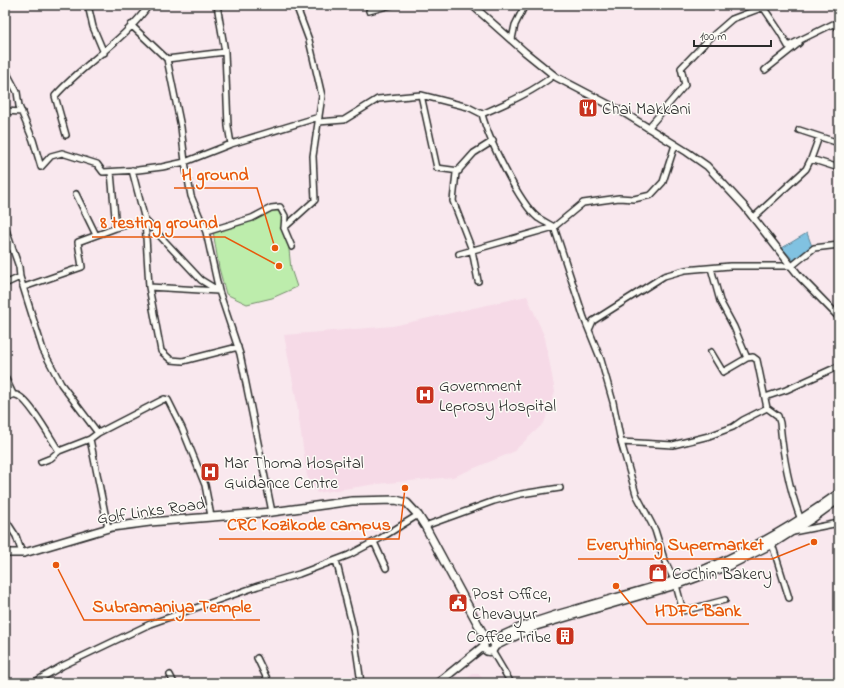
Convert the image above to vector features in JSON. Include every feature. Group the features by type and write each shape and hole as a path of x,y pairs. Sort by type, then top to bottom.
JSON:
{"main road":[{"path":"438,683 505,634 534,621 728,566 772,544 801,520 839,493"},
{"path":"675,582 726,562 784,534 839,499"},
{"name":"Golf Links Road","path":"5,553 22,553 108,528 150,522 272,512 352,501 396,500 407,503 418,515 489,646"},
{"path":"444,683 489,646"}],"street":[{"path":"88,5 93,27 104,53"},
{"path":"66,135 55,96 67,83 104,53 142,15 149,5"},
{"path":"217,5 225,52 228,126 231,144"},
{"path":"284,228 315,200 313,156 322,96 310,40 296,5"},
{"path":"369,11 391,5"},
{"path":"472,5 554,75 621,111 687,152 715,174 753,218 800,277 839,317"},
{"path":"512,39 515,25 524,5"},
{"path":"648,128 685,85 681,68 688,59 732,19 769,5"},
{"path":"763,7 788,46 836,23 839,28"},
{"path":"132,25 167,59 180,122 191,196 206,232 219,291 238,347 272,512"},
{"path":"765,70 804,39"},
{"path":"167,59 225,52"},
{"path":"5,63 8,75 17,92 22,112 41,166 51,156 62,153 97,164 103,172 162,167 185,162 231,144 318,120 344,120 378,99 421,96 468,107 482,114 493,141 519,194 537,217 554,227 589,330 601,360 621,442 636,494 655,530 664,559 675,582 684,611 725,600"},
{"path":"482,114 508,103 540,86 554,75"},
{"path":"421,96 437,168 459,171"},
{"path":"5,111 22,112"},
{"path":"799,130 839,143"},
{"path":"753,218 806,169 819,137"},
{"path":"478,281 472,250 453,201 456,174 474,153 493,141"},
{"path":"459,254 554,227 584,203 619,198 634,199 651,195 663,182 675,145"},
{"path":"811,159 839,168"},
{"path":"132,170 145,220 149,287 161,351 171,360 183,361 238,347"},
{"path":"111,172 116,228"},
{"path":"76,194 96,235"},
{"path":"206,232 252,218 271,208 280,207 285,216 284,228 292,247"},
{"path":"24,287 82,267 78,242 116,228 145,220"},
{"path":"145,220 201,280 219,291"},
{"path":"5,226 19,267 20,277 32,319 43,350 61,384 98,433"},
{"path":"589,330 593,321 664,276 684,270 730,266 792,266 814,248 839,245"},
{"path":"5,248 12,246"},
{"path":"711,268 720,301 734,327 747,358"},
{"path":"5,284 20,277"},
{"path":"149,287 219,291"},
{"path":"711,352 723,372 747,358 754,357 756,360 767,408 778,416 780,423 788,480 801,520"},
{"path":"765,397 786,390 839,366"},
{"path":"5,377 13,394 18,395 27,402 59,451"},
{"path":"5,400 13,394"},
{"path":"41,462 51,458 59,451 90,439 98,433 164,399 168,400 182,428 205,485 211,516"},
{"path":"621,442 673,445 709,436 733,427 743,420 767,408"},
{"path":"90,439 108,528"},
{"path":"425,526 494,501 521,494 560,488"},
{"path":"32,683 83,655 150,624 258,586 299,574 349,555 374,542 418,515"},
{"path":"5,519 16,536 22,553"},
{"path":"784,534 839,523"},
{"path":"374,542 386,568"},
{"path":"772,544 789,598"},
{"path":"336,560 353,628 361,683"},
{"path":"489,646 511,683"},
{"path":"257,658 268,683"},
{"path":"170,675 174,683"}],"shaded area":[{"name":"Government Leprosy Hospital","path":"527,296 545,338 555,392 544,423 513,452 453,477 377,484 317,493 307,476 296,398 284,335 393,326"},
{"path":"473,674 479,674 486,683 458,683"}],"green space":[{"path":"278,208 288,240 291,269 297,287 272,298 247,304 226,294 219,268 213,231"}],"water":[{"path":"807,233 813,249 797,264 782,248"}],"place":[{"name":"Chai Makkani","path":"588,108"},
{"name":"H ground","path":"275,248"},
{"name":"8 testing ground","path":"279,266"},
{"name":"Government Leprosy Hospital","path":"425,395"},
{"name":"Mar Thoma Hospital Guidance Centre","path":"210,472"},
{"name":"CRC Kozikode campus","path":"405,488"},
{"name":"Everything Supermarket","path":"814,542"},
{"name":"Subramaniya Temple","path":"56,565"},
{"name":"Cochin Bakery","path":"658,573"},
{"name":"HDFC Bank","path":"616,586"},
{"name":"Post Office, Chevayur","path":"458,603"},
{"name":"Coffee Tribe","path":"565,636"}]}
